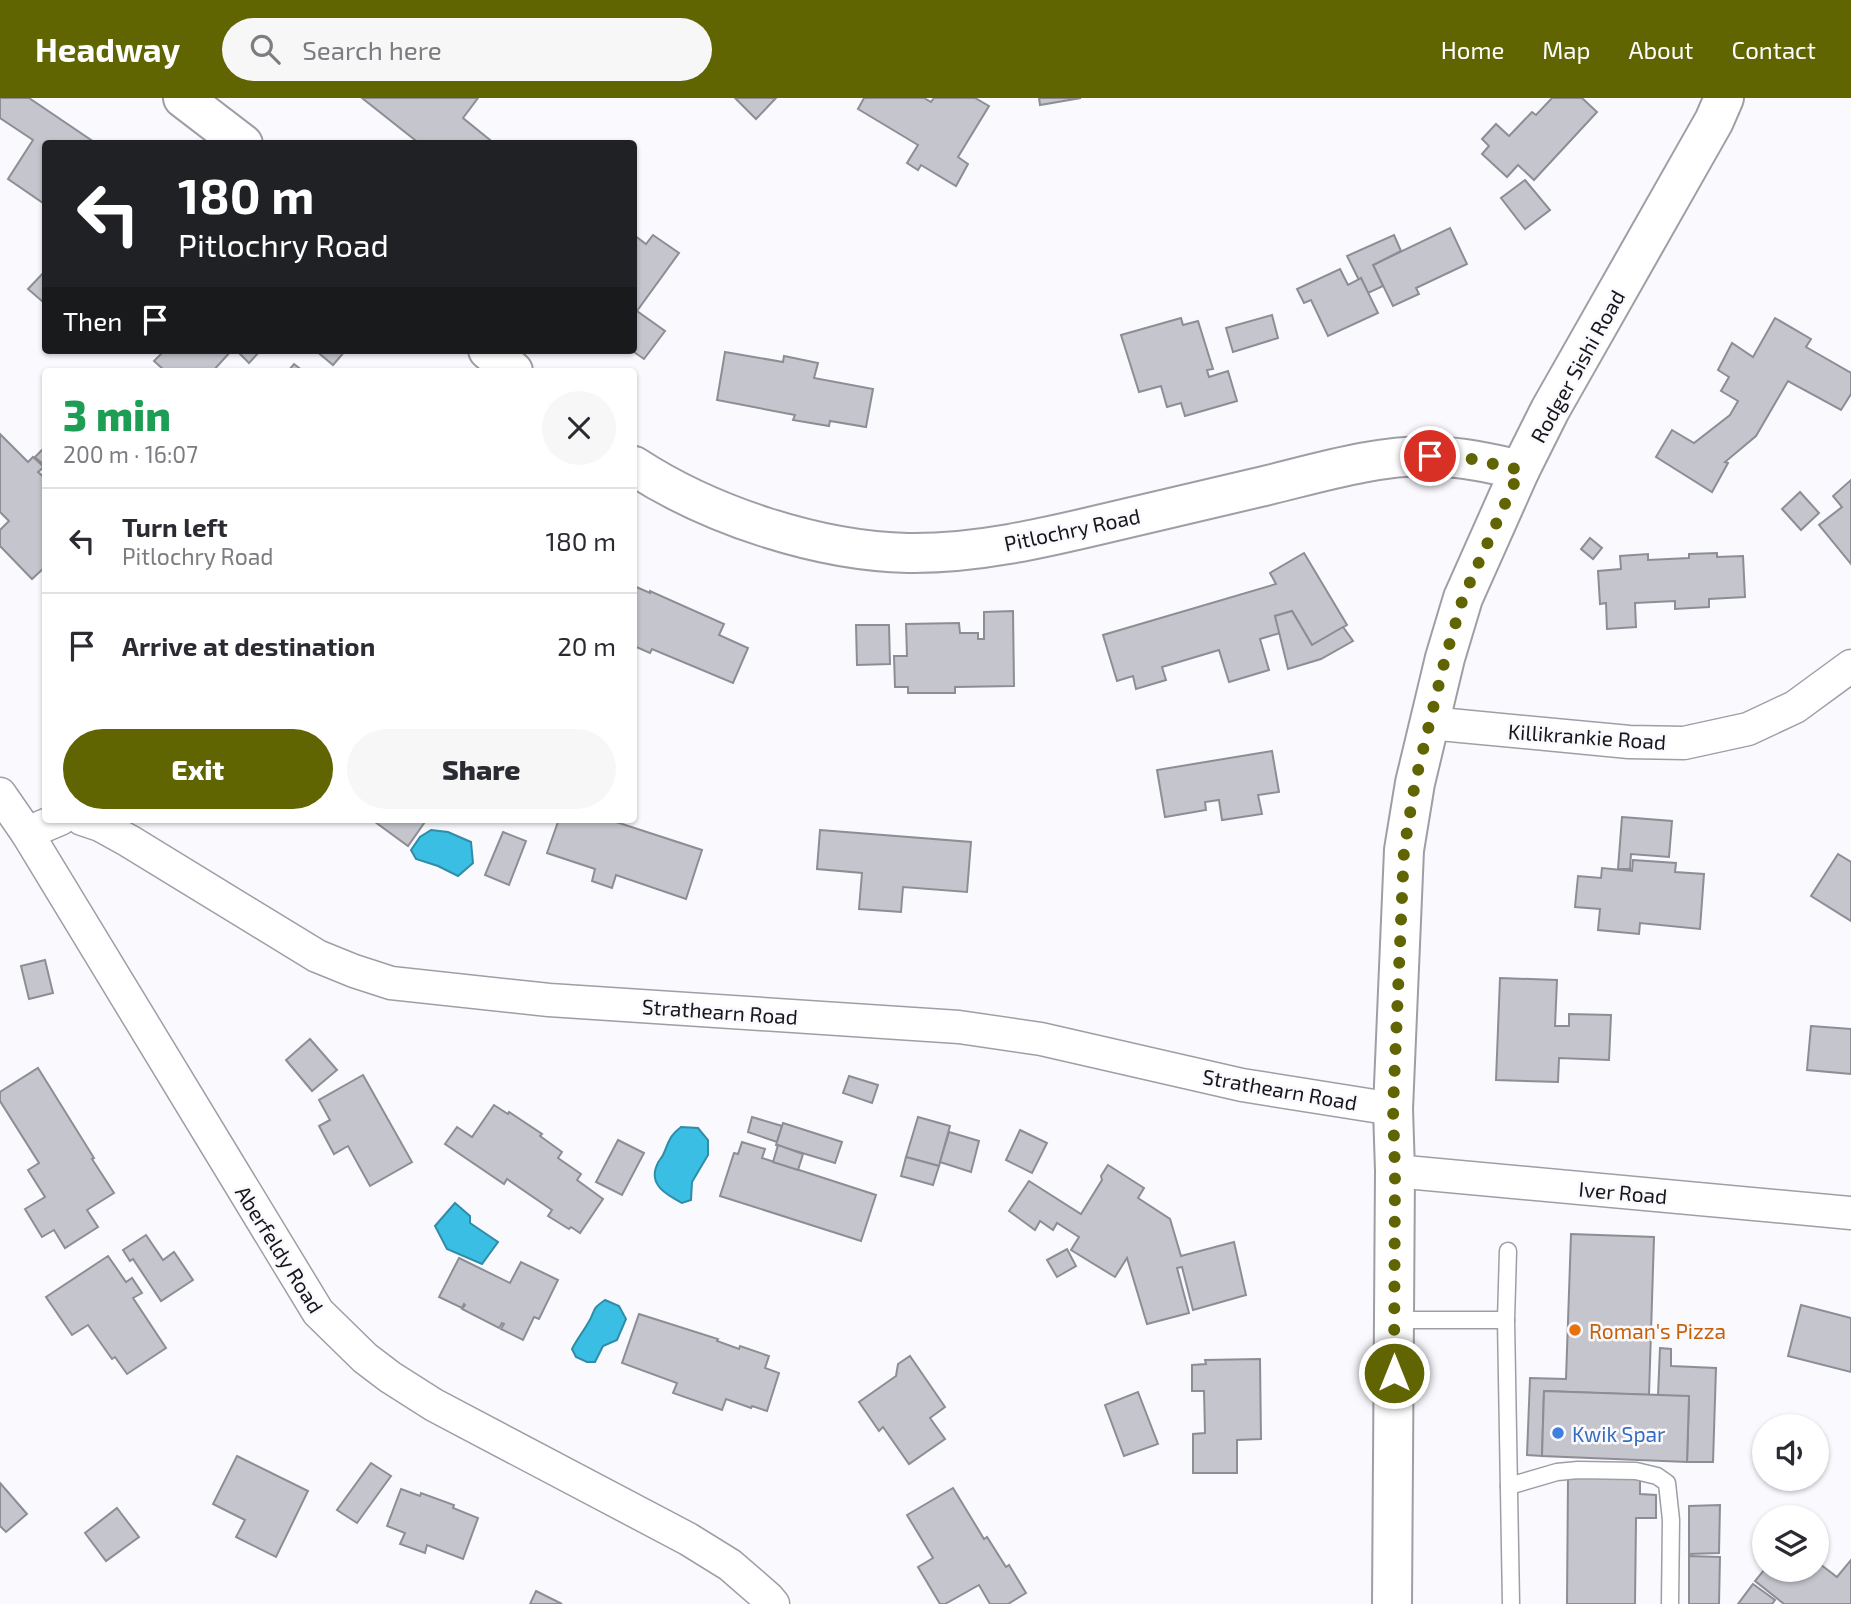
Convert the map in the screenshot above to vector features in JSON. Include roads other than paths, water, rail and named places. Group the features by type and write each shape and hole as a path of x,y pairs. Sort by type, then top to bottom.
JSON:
{"main road":[{"path":"183,98 238,140"},
{"name":"Rodger Sishi Road","path":"1392,1604 1395,1171 1393,1109 1404,850 1415,783 1445,659 1463,598 1520,470 1550,410 1714,121 1724,98"},
{"path":"493,354 509,368"},
{"name":"Pitlochry Road","path":"637,468 696,501 753,523 852,548 907,553 970,549 1038,539 1390,459 1430,456 1472,459 1520,470"}],"street":[{"name":"Killikrankie Road","path":"1429,723 1629,742 1684,743 1748,729 1796,708 1851,666"},
{"name":"Aberfeldy Road","path":"0,794 27,833 318,1312 365,1359 390,1377 434,1405 688,1539 730,1565 773,1604"},
{"path":"27,833 51,823"},
{"name":"Strathearn Road","path":"94,823 129,841 317,956 391,983 549,1000 959,1027 1041,1039 1242,1085 1393,1109"},
{"name":"Iver Road","path":"1395,1171 1851,1213"}],"lane":[{"path":"1508,1251 1506,1320 1511,1604"},
{"path":"1394,1320 1506,1320"},
{"path":"1509,1486 1557,1472 1578,1470 1636,1471 1657,1476 1667,1483 1671,1520 1670,1604"}],"water":[{"path":"431,830 448,832 471,842 473,863 458,876 416,859 411,850 420,837"},
{"path":"681,1127 698,1128 708,1140 708,1155 692,1182 691,1200 682,1203 660,1188 655,1178 657,1164 674,1133"},
{"path":"455,1203 470,1216 470,1223 498,1242 482,1264 447,1249 435,1226"},
{"path":"605,1300 619,1306 626,1319 617,1340 603,1346 595,1362 587,1362 576,1357 572,1349 595,1309"}],"place":[{"name":"Roman's Pizza","path":"1575,1330"},
{"name":"Kwik Spar","path":"1558,1433"}]}
